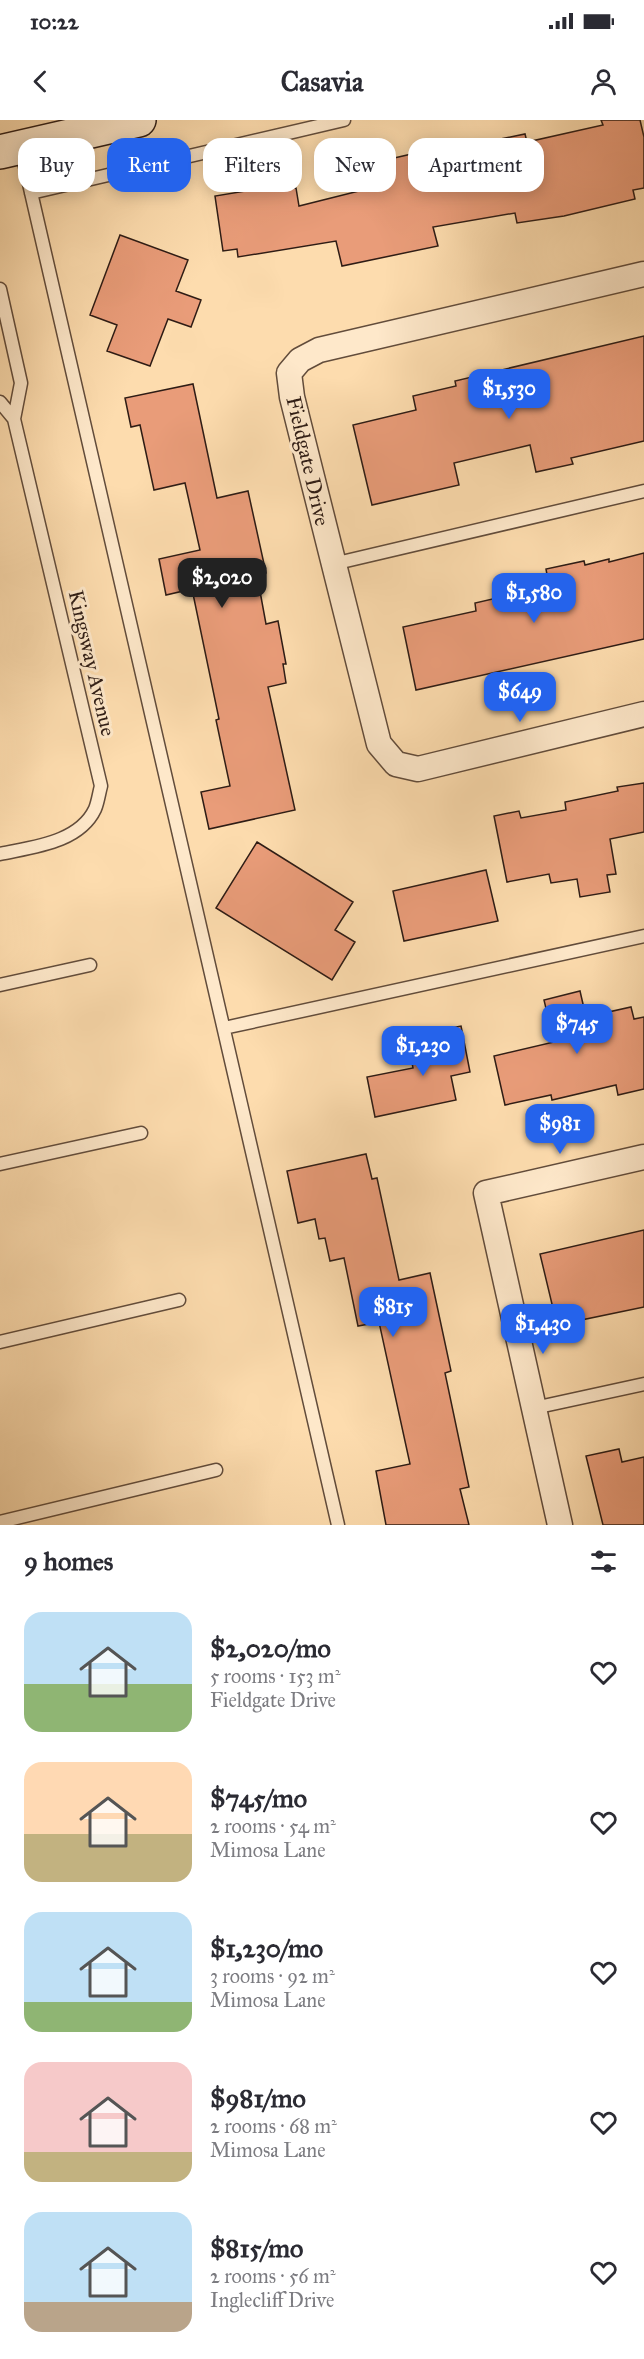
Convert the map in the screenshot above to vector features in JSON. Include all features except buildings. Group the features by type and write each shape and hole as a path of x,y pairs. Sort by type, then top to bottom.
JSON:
{"main road":[{"path":"10,149 139,120"}],"street":[{"name":"Fieldgate Drive","path":"644,274 319,350 300,360 289,373 292,397 379,744 396,764 418,769 644,714"},
{"path":"560,1525 486,1193 644,1157"}],"lane":[{"path":"32,193 344,120"},
{"path":"10,149 32,193 338,1525"},
{"name":"Kingsway Avenue","path":"0,289 4,323 21,383 14,419 101,786 95,810 77,830 52,842 0,854"},
{"name":"Kingsway Avenue","path":"0,402 14,419"},
{"path":"333,564 644,491"},
{"path":"224,1028 644,936"},
{"path":"0,985 90,965"},
{"path":"0,1164 141,1133"},
{"path":"0,1342 179,1300"},
{"path":"534,1408 644,1384"},
{"path":"0,1522 216,1470"}]}
